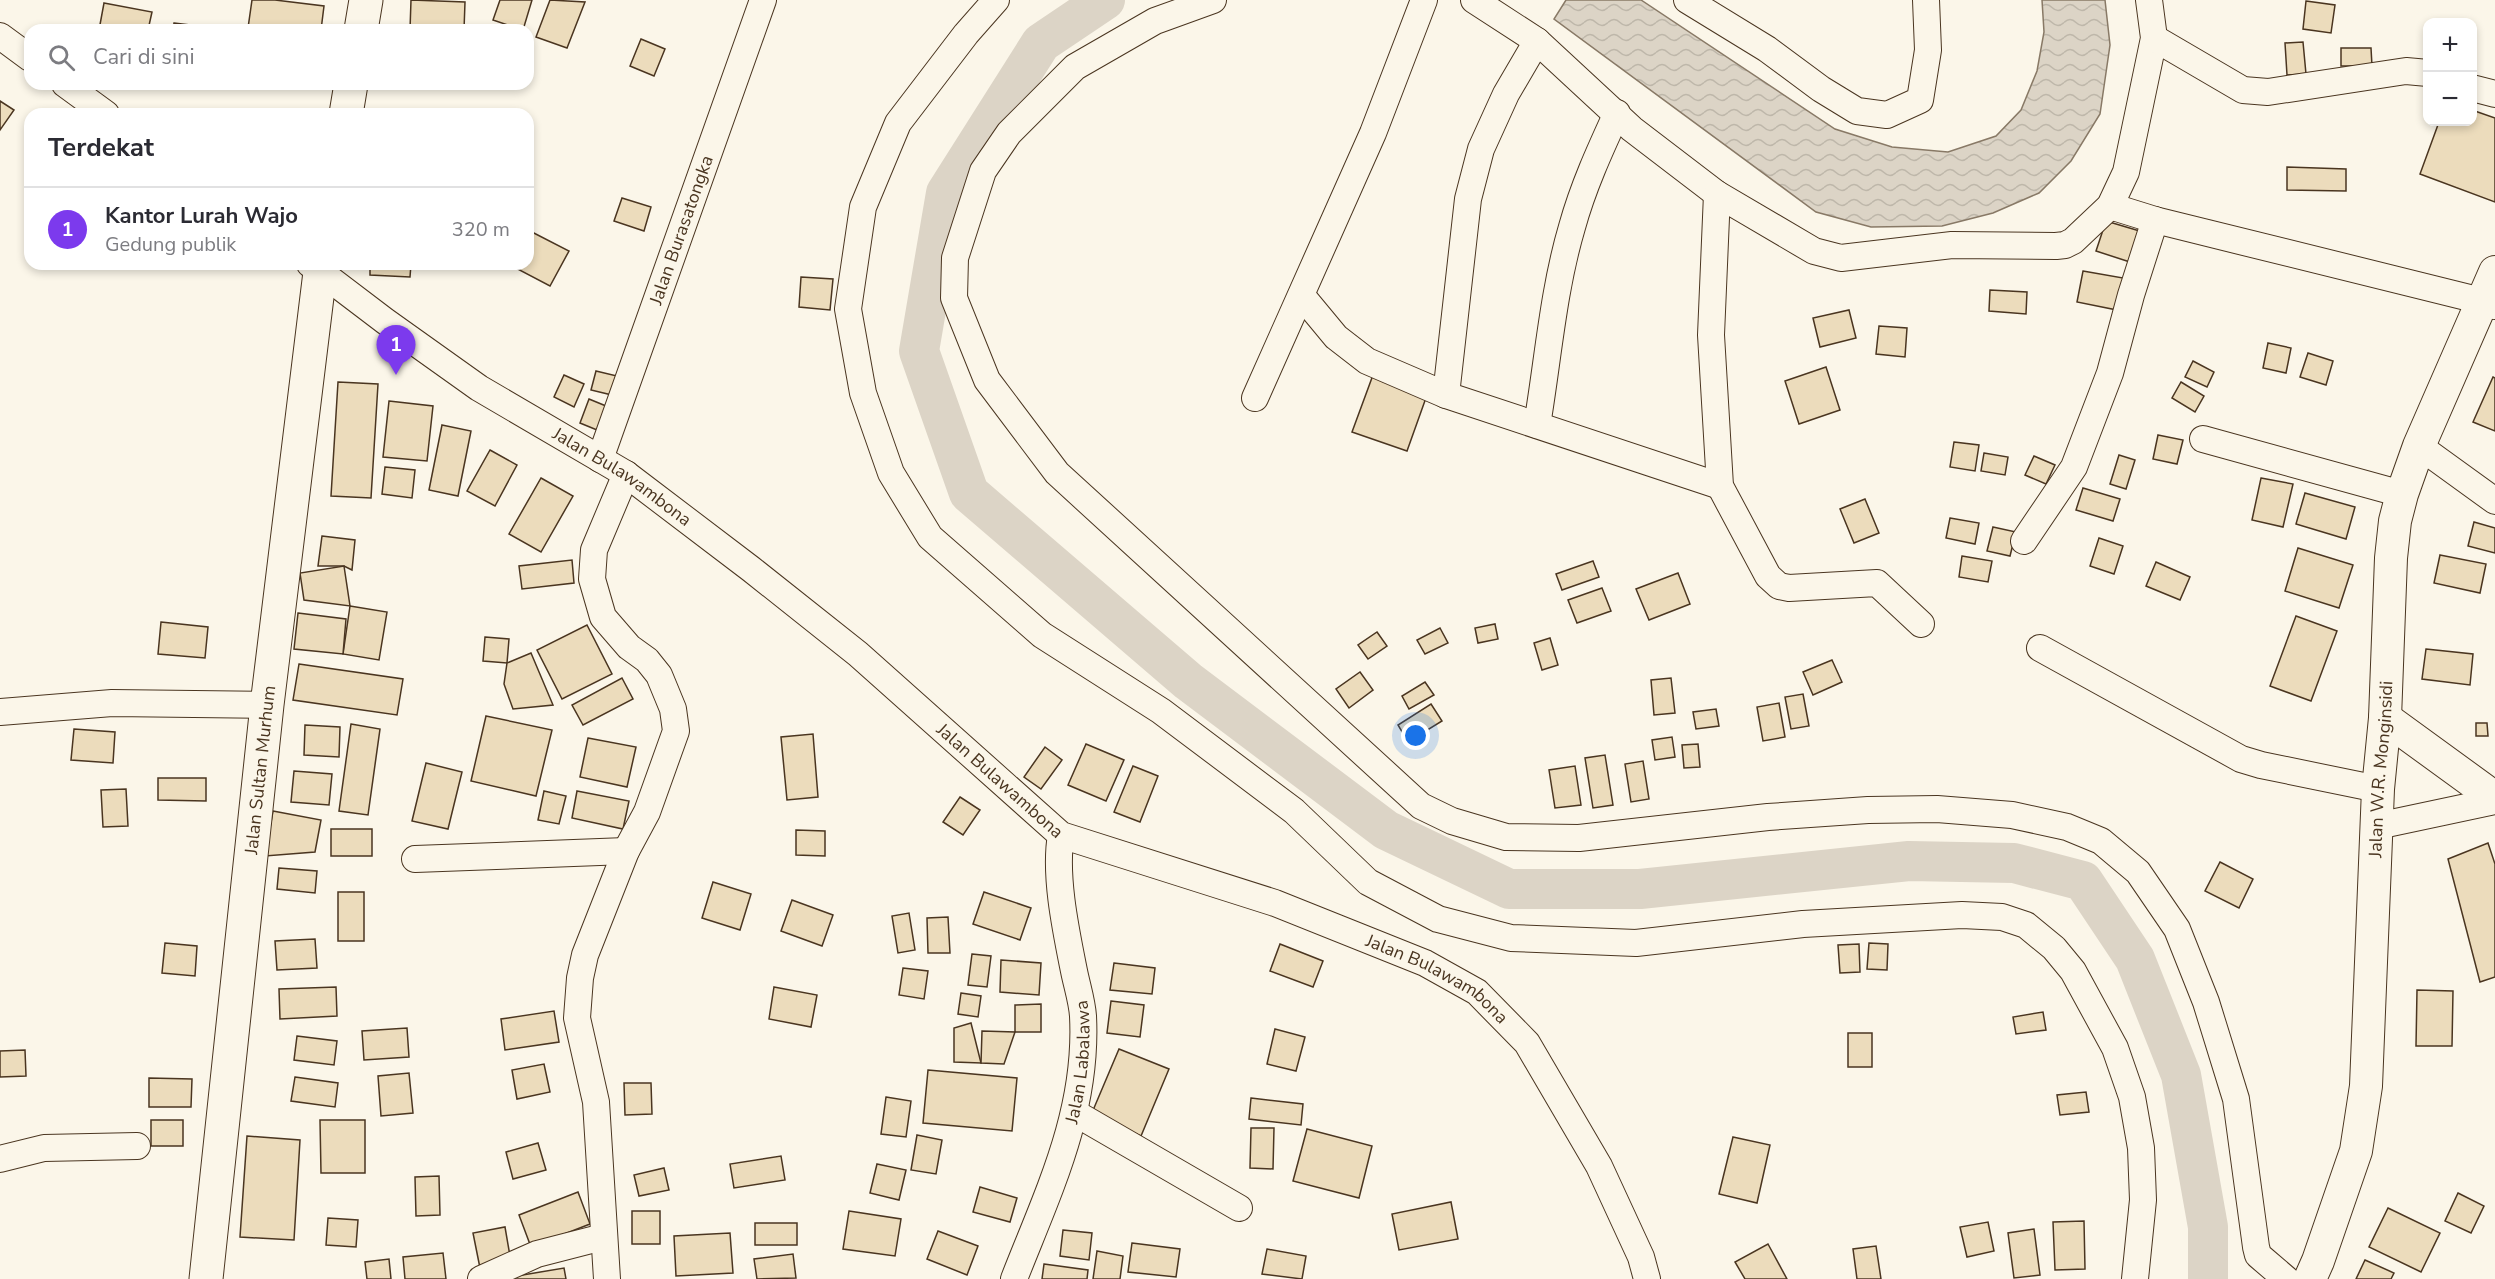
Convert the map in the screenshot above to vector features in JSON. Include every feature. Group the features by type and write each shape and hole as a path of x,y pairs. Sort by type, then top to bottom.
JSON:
{"highway":[{"path":"362,24 366,0"},
{"path":"347,108 350,90"},
{"name":"Jalan Sultan Murhum","path":"206,1279 267,705 317,270"}],"main road":[{"name":"Jalan W.R. Monginsidi","path":"2310,1279 2347,1179 2360,1132 2366,1086 2377,826 2385,718 2391,558 2395,521 2419,446 2489,304 2495,272"},
{"path":"2385,718 2495,799"}],"street":[{"name":"Jalan Burasatongka","path":"600,459 763,0"},
{"path":"996,0 966,34 898,123 863,207 849,309 862,393 891,473 930,537 1042,635 1161,711 1294,811 1368,882 1438,919 1510,938 1636,943 1803,924 1962,915 2002,917 2026,925 2055,948 2073,971 2115,1048 2132,1097 2141,1148 2143,1200 2135,1279"},
{"path":"1213,0 1155,21 1075,67 1009,133 982,171 955,258 954,298 987,380 1057,473 1420,806 1452,821 1506,837 1579,838 1768,817 1868,810 1937,809 2012,815 2067,826 2101,841 2138,872 2177,929 2206,1002 2236,1099 2258,1255 2286,1279"},
{"path":"1256,398 1373,133 1424,0"},
{"path":"1474,0 1537,41 1632,129 1717,194 1814,251 1841,258 1952,245 2065,245 2110,206 2126,172 2154,38 2149,0"},
{"path":"1687,0 1767,49 1821,89 1857,111 1887,115 1920,100 1928,50 1926,0"},
{"path":"0,36 24,54"},
{"path":"2154,38 2243,90 2268,92 2406,71 2423,73"},
{"path":"1446,395 1468,199 1481,149 1506,94 1537,41"},
{"path":"2477,89 2495,94"},
{"path":"73,90 98,108"},
{"path":"1537,425 1562,266 1571,229 1586,183 1617,113"},
{"path":"1717,194 1711,336 1720,486 1756,558 1767,576 1779,586 1789,588 1877,583 1921,624"},
{"path":"2110,206 2155,220 2489,304"},
{"path":"2025,541 2074,467 2110,373 2131,295 2155,220"},
{"name":"Jalan Bulawambona","path":"322,270 385,321 479,388 626,474 751,569 858,654 1061,835 1275,903 1425,963 1477,992 1527,1043 1599,1166 1641,1257 1647,1279"},
{"path":"1302,296 1336,337 1367,361 1446,395 1720,486"},
{"path":"2203,439 2402,494"},
{"path":"2419,446 2495,501"},
{"path":"607,1279 596,1102 578,1018 580,978 585,955 626,851 647,812 676,731 673,710 659,675 647,660 629,647 603,617 591,579 594,550 626,474"},
{"path":"2040,648 2241,759 2379,789"},
{"path":"0,712 112,703 267,705"},
{"path":"2377,826 2495,799"},
{"name":"Jalan Labalawa","path":"1014,1279 1076,1113 1083,1068 1083,1014 1061,888 1058,850 1061,835"},
{"path":"415,859 626,851"},
{"path":"1076,1113 1239,1208"},
{"path":"0,1159 44,1148 137,1146"},
{"path":"481,1279 537,1254 603,1238"}],"water":[{"path":"1566,0 1641,0 1835,129 1892,147 1948,152 1996,136 2021,110 2037,71 2044,32 2042,0 2105,0 2110,45 2100,114 2071,161 2039,193 1993,213 1942,226 1871,227 1816,212 1554,19"}],"building":[{"path":"252,0 275,0 324,6 322,24 249,24"},
{"path":"411,0 465,2 464,24 410,24"},
{"path":"500,0 532,0 525,24 505,24 493,20"},
{"path":"550,0 585,2 567,48 536,37"},
{"path":"2306,1 2335,5 2331,33 2303,29"},
{"path":"104,3 152,12 149,24 100,24"},
{"path":"641,39 665,49 654,76 630,66"},
{"path":"2303,42 2306,74 2287,75 2285,43"},
{"path":"2341,48 2371,48 2372,66 2341,66"},
{"path":"0,101 14,110 0,130"},
{"path":"2477,112 2495,118 2495,202 2420,174 2438,126 2477,126"},
{"path":"2287,167 2346,169 2346,191 2287,190"},
{"path":"622,198 651,207 644,231 614,221"},
{"path":"2106,221 2143,232 2133,263 2096,251"},
{"path":"534,233 569,251 550,286 519,270 534,270"},
{"path":"370,270 411,270 410,277 370,275"},
{"path":"2083,271 2129,279 2122,311 2077,302"},
{"path":"801,277 833,279 830,310 799,307"},
{"path":"1990,290 2027,292 2026,314 1989,311"},
{"path":"1849,310 1856,338 1820,347 1813,318"},
{"path":"1879,326 1907,328 1905,357 1876,354"},
{"path":"2268,343 2291,348 2286,373 2263,368"},
{"path":"2308,353 2333,361 2326,385 2300,377"},
{"path":"2193,361 2214,372 2207,387 2185,377"},
{"path":"1826,367 1840,410 1799,424 1785,381"},
{"path":"596,371 617,376 612,395 591,390"},
{"path":"564,375 584,384 574,407 554,397"},
{"path":"1373,375 1427,395 1407,451 1352,432"},
{"path":"2493,377 2495,378 2495,431 2473,422"},
{"path":"338,382 378,384 371,498 331,496"},
{"path":"2181,382 2204,396 2195,412 2172,398"},
{"path":"589,399 606,406 597,430 580,423"},
{"path":"389,401 433,406 427,461 383,457"},
{"path":"442,425 471,431 458,496 429,490"},
{"path":"2158,435 2183,440 2177,464 2153,459"},
{"path":"1954,442 1979,445 1975,471 1950,467"},
{"path":"490,450 517,465 495,506 467,491"},
{"path":"1984,453 2008,457 2005,475 1981,471"},
{"path":"2119,455 2135,460 2126,489 2110,484"},
{"path":"2034,456 2055,465 2046,484 2025,475"},
{"path":"385,467 415,470 412,498 382,494"},
{"path":"541,478 573,496 541,552 509,534"},
{"path":"2261,478 2293,484 2283,527 2252,520"},
{"path":"2083,488 2120,499 2113,521 2076,510"},
{"path":"2305,493 2355,507 2346,539 2296,524"},
{"path":"1865,499 1879,533 1854,543 1840,509"},
{"path":"1950,518 1979,523 1975,544 1946,538"},
{"path":"2474,522 2495,528 2495,553 2468,546"},
{"path":"1993,527 2016,532 2010,556 1987,551"},
{"path":"322,536 355,540 352,570 344,566 318,566"},
{"path":"2099,538 2123,546 2114,574 2090,566"},
{"path":"2298,548 2353,565 2339,608 2285,591"},
{"path":"2440,555 2486,564 2480,593 2434,583"},
{"path":"1962,556 1992,561 1988,582 1959,577"},
{"path":"572,560 574,583 522,589 519,566"},
{"path":"1593,561 1599,577 1562,590 1556,574"},
{"path":"2156,562 2190,577 2180,600 2146,586"},
{"path":"344,566 350,606 304,600 300,573"},
{"path":"1678,573 1690,604 1649,620 1636,589"},
{"path":"1602,588 1611,611 1577,623 1568,600"},
{"path":"350,606 387,612 379,660 343,654"},
{"path":"298,613 346,619 343,654 294,649"},
{"path":"2296,616 2337,631 2311,701 2270,686"},
{"path":"161,622 208,627 205,658 158,654"},
{"path":"1495,624 1498,639 1478,643 1475,628"},
{"path":"587,625 612,674 562,699 537,650"},
{"path":"1440,628 1448,643 1425,654 1417,640"},
{"path":"1377,632 1387,646 1368,659 1358,645"},
{"path":"485,637 509,639 507,663 483,661"},
{"path":"1550,638 1558,665 1542,670 1534,643"},
{"path":"2426,649 2473,654 2470,685 2422,679"},
{"path":"531,653 553,705 513,709 504,684 507,663"},
{"path":"1832,660 1842,682 1813,695 1803,672"},
{"path":"299,664 403,679 397,715 293,700"},
{"path":"1360,672 1373,690 1349,708 1336,689"},
{"path":"622,678 633,699 583,725 572,705"},
{"path":"1671,678 1675,713 1654,715 1651,680"},
{"path":"1425,682 1434,695 1409,709 1402,696"},
{"path":"1803,694 1809,726 1791,729 1785,697"},
{"path":"1779,703 1785,737 1763,741 1757,707"},
{"path":"1431,704 1442,721 1408,742 1398,725"},
{"path":"1716,709 1719,726 1696,729 1693,712"},
{"path":"486,716 552,730 536,796 471,781"},
{"path":"2476,723 2487,723 2488,736 2476,736"},
{"path":"351,724 380,729 368,815 339,811"},
{"path":"305,725 340,727 339,757 304,755"},
{"path":"74,729 115,732 113,763 71,760"},
{"path":"813,734 818,797 787,800 781,737"},
{"path":"1672,737 1675,757 1655,760 1652,740"},
{"path":"588,738 636,747 627,787 580,777"},
{"path":"1086,744 1124,760 1106,801 1068,785"},
{"path":"1698,744 1700,767 1684,768 1682,745"},
{"path":"1045,747 1062,760 1041,789 1024,777"},
{"path":"1605,755 1613,805 1593,808 1585,758"},
{"path":"1643,761 1649,799 1631,802 1625,764"},
{"path":"426,763 462,772 448,829 412,821"},
{"path":"1133,766 1158,776 1140,822 1114,812"},
{"path":"1575,766 1581,805 1555,808 1549,770"},
{"path":"294,771 332,774 329,805 291,802"},
{"path":"158,778 206,778 206,801 158,800"},
{"path":"126,789 128,826 103,827 101,790"},
{"path":"544,791 566,796 559,824 538,820"},
{"path":"577,791 629,801 623,829 572,818"},
{"path":"960,797 980,810 963,835 943,822"},
{"path":"273,811 321,820 315,852 265,856"},
{"path":"331,829 372,829 372,856 331,856"},
{"path":"796,830 825,831 825,856 796,855"},
{"path":"2488,843 2495,864 2495,977 2480,982 2448,859"},
{"path":"2220,862 2253,879 2239,908 2205,891"},
{"path":"279,868 317,871 315,893 277,889"},
{"path":"713,882 751,894 740,930 702,918"},
{"path":"338,892 364,892 364,941 338,941"},
{"path":"984,892 1031,908 1020,940 973,924"},
{"path":"792,900 833,915 822,946 781,931"},
{"path":"909,913 915,950 898,953 892,916"},
{"path":"948,917 950,953 928,953 927,918"},
{"path":"315,939 317,968 277,970 275,941"},
{"path":"165,943 197,946 195,976 162,973"},
{"path":"1869,943 1888,944 1887,970 1867,969"},
{"path":"1280,944 1323,961 1313,987 1270,971"},
{"path":"1859,944 1860,972 1840,973 1838,945"},
{"path":"972,954 991,956 987,987 968,985"},
{"path":"1001,960 1041,963 1039,995 1000,992"},
{"path":"1114,963 1155,968 1152,994 1110,990"},
{"path":"903,968 928,971 924,999 899,995"},
{"path":"336,987 337,1016 280,1019 279,989"},
{"path":"774,987 817,995 811,1027 769,1019"},
{"path":"2417,990 2453,991 2452,1046 2416,1046"},
{"path":"961,993 981,996 978,1017 958,1014"},
{"path":"1111,1001 1144,1005 1140,1037 1107,1033"},
{"path":"1041,1004 1041,1032 1015,1032 1015,1005"},
{"path":"554,1011 559,1042 505,1050 501,1019"},
{"path":"2043,1012 2046,1030 2016,1034 2013,1017"},
{"path":"971,1023 981,1063 954,1062 954,1028"},
{"path":"407,1028 409,1057 364,1060 362,1031"},
{"path":"1275,1029 1305,1037 1296,1071 1267,1064"},
{"path":"982,1031 1015,1032 1004,1064 981,1063"},
{"path":"1848,1033 1872,1033 1872,1067 1848,1067"},
{"path":"297,1036 337,1041 334,1065 294,1060"},
{"path":"1119,1049 1169,1069 1141,1136 1091,1115"},
{"path":"25,1050 26,1076 0,1077 0,1051"},
{"path":"544,1064 550,1092 517,1099 512,1070"},
{"path":"928,1070 1017,1078 1012,1131 923,1123"},
{"path":"409,1073 413,1113 381,1116 378,1076"},
{"path":"295,1077 338,1083 335,1107 291,1101"},
{"path":"149,1078 192,1079 191,1107 149,1107"},
{"path":"624,1083 651,1083 652,1114 625,1115"},
{"path":"2086,1092 2089,1112 2060,1115 2057,1095"},
{"path":"886,1097 911,1101 906,1137 881,1134"},
{"path":"1251,1098 1303,1104 1301,1125 1249,1119"},
{"path":"151,1120 183,1120 183,1146 151,1146"},
{"path":"320,1120 365,1120 365,1173 321,1173"},
{"path":"1251,1128 1274,1128 1273,1169 1250,1168"},
{"path":"1307,1129 1372,1146 1359,1198 1293,1181"},
{"path":"917,1135 942,1140 936,1174 911,1170"},
{"path":"247,1136 300,1140 294,1240 240,1237"},
{"path":"1733,1137 1770,1145 1757,1203 1719,1194"},
{"path":"538,1143 546,1170 513,1179 506,1152"},
{"path":"781,1156 785,1180 734,1188 730,1164"},
{"path":"877,1164 906,1170 899,1200 870,1193"},
{"path":"664,1168 669,1190 639,1196 634,1175"},
{"path":"439,1176 440,1215 416,1216 415,1177"},
{"path":"980,1187 1017,1198 1010,1222 973,1212"},
{"path":"578,1192 590,1224 531,1247 519,1215"},
{"path":"2458,1193 2484,1206 2471,1233 2445,1221"},
{"path":"1451,1202 1458,1239 1399,1250 1392,1214"},
{"path":"2388,1208 2440,1233 2421,1272 2369,1247"},
{"path":"632,1211 660,1211 660,1244 632,1244"},
{"path":"849,1211 901,1219 895,1256 843,1249"},
{"path":"328,1218 358,1220 356,1247 326,1245"},
{"path":"2084,1221 2085,1269 2055,1270 2053,1222"},
{"path":"1988,1222 1994,1251 1967,1257 1960,1227"},
{"path":"755,1223 797,1223 797,1245 755,1245"},
{"path":"505,1227 511,1262 480,1268 473,1233"},
{"path":"2034,1229 2040,1275 2014,1278 2008,1233"},
{"path":"1063,1230 1092,1233 1089,1260 1060,1256"},
{"path":"938,1231 978,1246 967,1275 927,1259"},
{"path":"730,1233 733,1273 676,1276 674,1236"},
{"path":"1132,1243 1180,1249 1176,1277 1128,1272"},
{"path":"1768,1244 1787,1279 1745,1279 1735,1262"},
{"path":"1876,1246 1881,1279 1857,1279 1853,1249"},
{"path":"1267,1249 1306,1256 1302,1279 1262,1274"},
{"path":"1097,1251 1123,1256 1120,1279 1093,1279"},
{"path":"443,1253 446,1279 405,1279 403,1257"},
{"path":"793,1254 796,1278 757,1279 754,1259"},
{"path":"389,1259 391,1279 367,1279 365,1262"},
{"path":"2365,1260 2394,1273 2391,1279 2356,1279"},
{"path":"1044,1264 1088,1270 1087,1279 1042,1279"},
{"path":"564,1268 566,1279 499,1279"}],"waterway":[{"path":"1105,0 1041,43 946,193 919,351 969,493 1188,681 1386,830 1509,889 1640,889 1909,861 2014,863 2083,881 2135,959 2181,1075 2208,1227 2208,1279"}],"place":[{"name":"Kantor Lurah Wajo","path":"396,375"}]}
